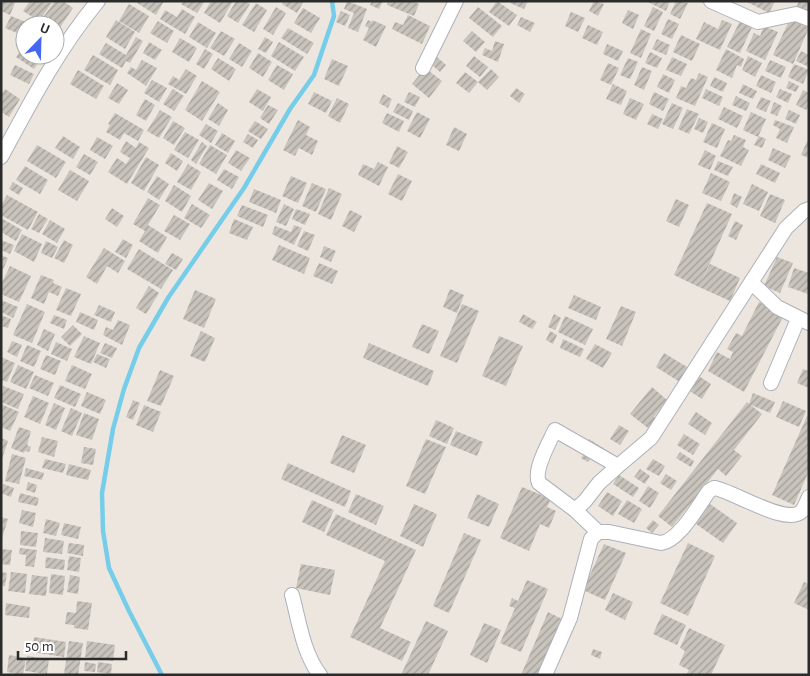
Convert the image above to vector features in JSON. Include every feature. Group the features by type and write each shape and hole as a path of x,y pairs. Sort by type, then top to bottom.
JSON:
{"street":[{"path":"1,157 43,81 72,34 98,1"},
{"path":"423,68 456,1"},
{"path":"711,1 758,22 793,14 809,19"},
{"path":"575,510 599,483 652,438 786,228 804,211 809,209"},
{"path":"751,282 771,303 803,321 771,383"},
{"path":"618,466 555,430 536,477 543,487 575,510 598,532 609,532 661,543 667,542 678,534 709,491 714,488 789,515 802,511 809,497"},
{"path":"545,675 570,618 591,539 598,532"},
{"path":"292,595 307,650 314,668 320,675"}],"building":[{"path":"1,1 15,3 10,15 1,11"},
{"path":"30,1 52,3 43,15 29,15 23,11"},
{"path":"55,1 63,1 73,8 65,20 65,15 45,15"},
{"path":"134,1 164,1 156,15"},
{"path":"183,1 205,1 197,13 181,4"},
{"path":"211,1 233,1 220,23 204,13"},
{"path":"236,1 245,1 250,4 238,23 227,16"},
{"path":"284,1 304,1 297,13 282,4"},
{"path":"347,1 367,9 358,32 348,28 354,13 344,9"},
{"path":"372,1 383,1 379,9 370,5"},
{"path":"388,1 412,1 419,4 414,16 387,5"},
{"path":"497,1 517,15 509,26 489,12"},
{"path":"511,1 528,1 524,9 510,3"},
{"path":"594,1 604,4 598,16 589,11"},
{"path":"646,1 670,1 666,11"},
{"path":"676,1 688,3 680,19 670,14"},
{"path":"745,1 775,1 769,13"},
{"path":"799,1 809,1 809,16 795,10"},
{"path":"256,3 267,10 254,32 242,25"},
{"path":"129,4 149,16 139,33 119,21"},
{"path":"276,7 286,13 273,35 263,29"},
{"path":"478,7 502,26 493,37 469,18"},
{"path":"653,7 663,12 654,31 644,26"},
{"path":"303,8 320,18 311,33 294,23"},
{"path":"182,9 195,17 185,34 160,19 165,10 177,17"},
{"path":"628,10 639,15 633,29 622,23"},
{"path":"341,11 350,15 345,26 336,22"},
{"path":"571,12 585,18 578,32 565,26"},
{"path":"408,15 430,26 422,44 392,29 395,22 403,25"},
{"path":"11,16 15,18 15,32 5,28"},
{"path":"521,17 535,23 530,32 517,25"},
{"path":"668,19 679,24 672,39 661,34"},
{"path":"790,19 809,28 793,64 773,55"},
{"path":"116,20 135,32 125,49 106,37"},
{"path":"368,20 386,26 376,47 363,40 369,28 365,26"},
{"path":"722,20 732,24 720,50 696,39 704,22 718,29"},
{"path":"158,21 174,31 167,43 150,33"},
{"path":"740,21 752,27 740,53 727,47"},
{"path":"198,22 216,33 207,48 189,37"},
{"path":"588,25 603,32 597,45 582,38"},
{"path":"764,26 778,32 765,60 746,51 754,33 760,36"},
{"path":"288,28 314,43 307,54 281,38"},
{"path":"641,29 651,34 641,58 630,53"},
{"path":"221,31 235,39 224,56 210,48"},
{"path":"472,31 485,42 476,52 463,41"},
{"path":"681,35 700,44 692,61 673,52"},
{"path":"136,37 143,41 130,63 126,61 122,68 99,54 106,43 126,55"},
{"path":"265,37 273,42 266,53 258,49"},
{"path":"180,38 197,48 189,62 172,52"},
{"path":"657,39 670,45 666,55 652,49"},
{"path":"495,41 504,44 498,62 482,55 485,48 492,51"},
{"path":"149,42 162,50 155,60 143,53"},
{"path":"279,42 304,57 295,71 271,56"},
{"path":"239,43 252,51 242,67 229,59"},
{"path":"607,44 623,51 618,61 603,54"},
{"path":"205,49 213,54 204,69 196,64"},
{"path":"726,49 744,59 741,67 737,65 732,78 716,70"},
{"path":"801,51 809,55 809,67 796,61"},
{"path":"650,52 662,58 657,68 645,63"},
{"path":"258,53 272,62 263,77 249,68"},
{"path":"93,55 118,70 110,85 84,70"},
{"path":"474,56 488,67 480,77 466,66"},
{"path":"748,56 762,63 755,77 742,70"},
{"path":"437,57 446,65 440,72 431,64"},
{"path":"672,57 687,64 681,76 666,70"},
{"path":"218,58 236,69 229,81 211,69"},
{"path":"628,58 638,62 630,79 620,75"},
{"path":"332,59 348,66 339,86 324,79"},
{"path":"142,60 157,68 146,86 127,73 131,67 136,70"},
{"path":"770,60 786,67 781,78 765,71"},
{"path":"608,63 619,68 611,85 600,80"},
{"path":"794,64 809,70 803,84 788,77"},
{"path":"15,65 34,74 29,84 10,75"},
{"path":"28,65 37,65 34,69"},
{"path":"277,65 293,74 284,90 268,80"},
{"path":"642,67 652,71 644,90 634,85"},
{"path":"425,68 442,81 429,98 412,84"},
{"path":"186,69 197,76 186,94 168,84 173,76 179,80"},
{"path":"491,69 499,77 487,90 478,82"},
{"path":"78,70 104,86 96,99 70,84"},
{"path":"465,72 478,82 469,93 456,83"},
{"path":"699,73 708,77 695,106 676,98 681,86 686,88 691,78 696,80"},
{"path":"663,74 675,80 669,93 657,87"},
{"path":"761,75 776,82 771,93 756,86"},
{"path":"714,77 727,83 723,92 710,86"},
{"path":"152,80 167,88 159,102 144,93"},
{"path":"202,81 220,92 202,121 185,110"},
{"path":"789,81 799,86 796,92 786,88"},
{"path":"117,83 128,90 119,104 108,98"},
{"path":"613,84 627,91 621,105 606,99"},
{"path":"743,84 757,91 753,99 739,93"},
{"path":"516,88 525,94 519,103 510,96"},
{"path":"5,89 20,99 9,117 1,112 1,95"},
{"path":"173,89 184,96 174,111 163,104"},
{"path":"257,89 271,97 263,111 249,102"},
{"path":"706,89 723,97 719,106 702,98"},
{"path":"780,89 792,94 788,103 776,97"},
{"path":"803,90 809,93 809,105 806,110 796,105"},
{"path":"314,92 332,101 326,113 308,104"},
{"path":"409,92 420,97 415,107 404,102"},
{"path":"654,92 669,99 663,111 649,104"},
{"path":"383,94 392,99 388,108 379,103"},
{"path":"736,96 750,103 746,111 732,105"},
{"path":"761,97 771,101 766,112 756,108"},
{"path":"337,98 349,104 340,123 328,116"},
{"path":"630,98 644,104 636,120 623,114"},
{"path":"145,99 155,105 146,121 136,115"},
{"path":"774,102 782,106 777,116 770,113"},
{"path":"218,103 228,110 219,126 208,119"},
{"path":"398,103 413,111 409,120 393,112"},
{"path":"672,103 683,108 673,129 662,124"},
{"path":"268,105 278,110 269,124 260,118"},
{"path":"724,107 743,116 737,128 718,119"},
{"path":"687,109 699,114 689,134 678,129"},
{"path":"160,110 172,117 159,138 147,131"},
{"path":"789,110 800,115 796,124 785,119"},
{"path":"417,112 430,119 420,138 407,131"},
{"path":"751,112 766,119 758,137 743,130"},
{"path":"115,113 144,130 138,141 124,133 120,140 106,132 110,125 108,124"},
{"path":"387,113 404,121 399,132 382,123"},
{"path":"652,114 663,119 658,129 647,124"},
{"path":"699,118 708,122 703,133 694,129"},
{"path":"298,120 310,127 306,135 318,141 312,155 299,148 295,156 283,150"},
{"path":"775,120 794,127 787,143 776,138 780,129 773,125"},
{"path":"173,121 185,128 174,145 163,138"},
{"path":"255,121 268,129 261,139 248,131"},
{"path":"712,123 725,129 717,148 703,142"},
{"path":"206,124 218,131 211,143 199,135"},
{"path":"454,127 467,134 459,151 446,145"},
{"path":"185,132 199,140 188,158 174,150"},
{"path":"222,133 235,141 228,153 215,145"},
{"path":"248,134 258,140 253,148 243,142"},
{"path":"734,135 746,140 743,147 749,150 741,166 720,156 728,140 731,141"},
{"path":"63,136 80,147 73,159 55,148"},
{"path":"759,136 766,139 762,148 754,145"},
{"path":"97,137 113,146 105,159 90,150"},
{"path":"809,137 809,158 801,155"},
{"path":"126,141 136,148 139,142 149,148 127,184 108,172 117,158 126,164 130,158 120,152"},
{"path":"202,142 207,146 196,164 191,160"},
{"path":"37,145 66,162 56,178 27,161"},
{"path":"210,145 227,155 216,174 199,164"},
{"path":"397,146 408,152 399,168 389,163"},
{"path":"773,148 791,156 785,168 768,160"},
{"path":"236,150 250,158 241,171 228,163"},
{"path":"705,150 716,156 710,170 698,165"},
{"path":"171,153 183,161 177,171 165,163"},
{"path":"84,154 98,162 90,175 76,167"},
{"path":"146,157 159,165 144,191 131,183"},
{"path":"718,161 733,167 728,176 714,170"},
{"path":"378,162 388,167 379,186 358,175 363,164 374,169"},
{"path":"188,164 201,172 191,190 177,182"},
{"path":"761,164 780,173 775,183 756,174"},
{"path":"25,166 48,180 40,194 16,180"},
{"path":"224,169 239,177 232,189 217,180"},
{"path":"70,170 89,181 77,201 58,190"},
{"path":"711,173 730,182 721,201 702,193"},
{"path":"398,174 412,181 402,201 388,194"},
{"path":"157,176 169,184 159,200 147,192"},
{"path":"291,176 307,183 298,203 282,196"},
{"path":"13,182 23,188 19,195 9,189"},
{"path":"209,183 223,191 212,209 198,200"},
{"path":"312,183 326,189 316,212 302,206"},
{"path":"752,184 768,192 759,211 743,204"},
{"path":"174,185 191,196 182,212 165,201"},
{"path":"329,188 342,194 331,220 318,214"},
{"path":"254,189 281,200 276,213 249,202"},
{"path":"734,193 742,197 737,208 730,204"},
{"path":"770,194 785,200 775,223 760,216"},
{"path":"7,195 38,212 28,230 1,215 1,206"},
{"path":"148,198 160,205 148,225 167,237 158,253 139,241 145,231 133,224"},
{"path":"676,199 689,205 679,227 666,221"},
{"path":"707,203 732,214 699,287 674,275"},
{"path":"192,204 210,215 201,228 184,218"},
{"path":"284,204 294,209 286,226 276,222"},
{"path":"242,205 268,215 263,227 237,216"},
{"path":"112,208 124,216 117,227 105,219"},
{"path":"296,209 310,214 305,225 292,219"},
{"path":"350,210 362,216 354,232 342,226"},
{"path":"39,214 48,219 39,233 31,229"},
{"path":"174,215 190,224 180,240 164,231"},
{"path":"1,218 22,230 16,241 1,232"},
{"path":"234,219 253,227 247,240 229,233"},
{"path":"50,220 65,229 57,243 42,234"},
{"path":"735,221 743,225 736,240 728,236"},
{"path":"294,225 302,228 294,245 272,234 275,226 291,232"},
{"path":"304,231 315,235 308,251 297,246"},
{"path":"22,234 42,244 34,262 14,251"},
{"path":"123,239 133,245 126,258 115,252"},
{"path":"1,240 14,245 10,254 1,250"},
{"path":"64,240 73,245 64,263 54,258"},
{"path":"46,241 58,247 52,258 41,253"},
{"path":"279,245 310,258 304,274 272,260"},
{"path":"324,246 336,251 331,262 320,257"},
{"path":"104,248 125,261 118,273 107,266 97,284 86,277"},
{"path":"139,249 173,270 161,289 127,269"},
{"path":"172,253 183,259 176,270 165,264"},
{"path":"1,255 8,258 1,274"},
{"path":"777,257 793,263 780,293 764,286"},
{"path":"319,263 338,271 332,284 313,276"},
{"path":"710,264 740,278 730,301 699,287"},
{"path":"10,266 31,276 19,302 1,294 1,285"},
{"path":"794,268 809,273 808,294 788,287"},
{"path":"41,275 54,280 53,283 62,287 58,296 49,292 44,304 31,298"},
{"path":"149,286 159,293 146,314 136,308"},
{"path":"66,288 81,294 71,316 56,310"},
{"path":"450,289 464,295 457,313 443,307"},
{"path":"195,290 216,299 204,328 183,319"},
{"path":"574,295 601,307 596,320 568,308"},
{"path":"1,300 18,307 13,318 1,312"},
{"path":"759,302 784,315 744,392 708,371 717,352 730,359 733,352 727,349 736,333 742,336"},
{"path":"27,304 45,312 32,343 13,335"},
{"path":"462,304 479,311 457,363 440,356"},
{"path":"99,305 115,312 111,322 94,315"},
{"path":"621,306 636,312 622,346 606,339"},
{"path":"80,312 98,320 94,330 76,322"},
{"path":"523,314 537,322 532,329 519,322"},
{"path":"554,314 561,318 555,330 548,327"},
{"path":"1,315 11,319 8,328 1,326"},
{"path":"54,315 67,320 64,329 50,323"},
{"path":"565,316 593,329 585,345 558,332"},
{"path":"118,320 130,325 122,345 103,335 106,327 113,330"},
{"path":"422,324 439,331 429,354 412,347"},
{"path":"73,325 82,334 70,346 61,337"},
{"path":"44,329 55,334 48,351 37,345"},
{"path":"201,331 215,338 205,362 190,356"},
{"path":"550,331 557,335 553,344 546,340"},
{"path":"84,336 100,343 91,364 74,357"},
{"path":"499,336 523,346 506,386 482,376"},
{"path":"563,339 584,349 580,357 560,348"},
{"path":"12,341 22,345 17,357 7,352"},
{"path":"56,342 72,349 67,361 51,354"},
{"path":"105,343 117,348 112,358 100,353"},
{"path":"369,343 434,371 428,386 363,358"},
{"path":"595,344 612,353 603,368 586,359"},
{"path":"27,345 41,351 34,367 20,361"},
{"path":"664,353 692,370 683,384 656,367"},
{"path":"97,354 110,359 106,368 93,362"},
{"path":"46,355 61,361 55,375 40,369"},
{"path":"1,357 15,363 7,382 1,380"},
{"path":"18,365 34,372 26,389 10,382"},
{"path":"72,365 92,374 85,389 65,381"},
{"path":"803,369 809,371 809,388 797,383"},
{"path":"160,370 174,376 161,406 147,401"},
{"path":"35,375 54,383 48,396 29,388"},
{"path":"697,375 711,384 702,399 688,390"},
{"path":"60,385 81,394 75,407 54,398"},
{"path":"3,386 24,394 18,409 1,402"},
{"path":"652,387 667,400 654,417 661,422 653,432 630,414"},
{"path":"87,392 106,400 100,414 81,406"},
{"path":"753,393 775,402 770,413 749,404"},
{"path":"33,396 49,403 40,424 24,417"},
{"path":"133,400 140,403 133,420 126,417"},
{"path":"783,401 806,411 799,427 776,417"},
{"path":"747,402 762,414 734,450 742,456 726,476 718,469 672,527 658,516"},
{"path":"54,403 65,408 56,430 45,425"},
{"path":"1,404 19,412 10,431 1,427"},
{"path":"144,405 161,412 153,432 136,425"},
{"path":"71,408 82,413 72,436 61,431"},
{"path":"696,412 712,423 705,435 688,424"},
{"path":"84,413 99,419 92,440 76,435"},
{"path":"807,416 809,417 809,471 794,505 772,495"},
{"path":"436,420 454,428 447,444 429,436"},
{"path":"619,425 629,431 620,445 610,439"},
{"path":"19,427 31,431 27,445 31,447 29,452 25,451 24,453 11,448"},
{"path":"456,431 483,442 477,456 450,445"},
{"path":"684,434 700,444 693,455 677,445"},
{"path":"342,435 366,445 354,473 330,463"},
{"path":"42,437 58,441 54,457 38,452"},
{"path":"1,438 8,441 2,459 1,459"},
{"path":"426,439 446,447 425,494 406,486"},
{"path":"589,439 614,455 608,466 592,456 588,462 581,458 585,452 582,450"},
{"path":"84,447 96,449 93,465 81,463"},
{"path":"680,452 694,461 691,467 676,458"},
{"path":"12,454 26,458 19,484 5,481"},
{"path":"45,459 66,464 63,473 42,468"},
{"path":"653,459 665,466 659,476 646,469"},
{"path":"288,463 351,491 345,507 281,479"},
{"path":"69,464 91,470 88,480 66,475"},
{"path":"26,468 44,473 42,480 24,476"},
{"path":"640,469 650,476 645,484 634,477"},
{"path":"666,474 677,481 671,490 660,483"},
{"path":"619,475 639,488 633,497 613,484"},
{"path":"28,482 37,485 35,493 26,490"},
{"path":"3,484 14,488 11,497 1,493"},
{"path":"648,486 659,493 650,508 639,501"},
{"path":"522,487 551,499 547,507 556,511 549,528 540,524 529,551 500,538"},
{"path":"607,492 622,501 613,516 598,506"},
{"path":"20,493 39,498 37,506 18,502"},
{"path":"356,494 384,506 376,525 348,512"},
{"path":"477,494 499,504 489,527 467,518"},
{"path":"312,500 334,510 324,532 302,522"},
{"path":"627,500 642,509 634,523 618,514"},
{"path":"414,504 437,514 423,547 400,536"},
{"path":"710,504 737,523 723,543 696,524"},
{"path":"22,510 36,513 33,527 19,523"},
{"path":"336,514 416,550 380,628 411,642 402,661 350,637 385,561 326,535"},
{"path":"1,517 8,519 2,538 1,538"},
{"path":"46,519 60,523 56,536 43,533"},
{"path":"653,520 659,525 652,533 646,528"},
{"path":"64,523 81,527 78,539 61,535"},
{"path":"21,531 38,533 36,547 20,545"},
{"path":"464,533 481,540 449,613 433,606"},
{"path":"45,538 64,541 62,554 43,552"},
{"path":"69,543 84,545 83,556 67,553"},
{"path":"688,543 715,556 688,616 660,603"},
{"path":"604,544 626,553 605,600 583,590"},
{"path":"20,548 37,550 34,567 25,566 26,555 19,554"},
{"path":"1,549 12,550 10,565 1,564"},
{"path":"69,556 81,558 79,572 67,570"},
{"path":"46,557 65,560 64,570 45,568"},
{"path":"301,564 335,570 330,595 296,588"},
{"path":"1,572 7,573 5,586 1,586"},
{"path":"11,572 27,574 25,593 8,591"},
{"path":"51,574 65,576 63,595 49,593"},
{"path":"32,575 48,577 46,596 29,594"},
{"path":"70,575 80,577 78,594 67,592"},
{"path":"527,580 548,589 521,652 500,643 515,608 509,606 512,598 518,601"},
{"path":"804,582 809,584 809,610 794,603"},
{"path":"613,593 633,602 625,620 605,610"},
{"path":"77,601 92,603 88,630 74,628 74,625 65,624 67,612 76,613"},
{"path":"6,603 30,607 29,618 5,615"},
{"path":"548,612 564,620 540,675 521,675"},
{"path":"662,614 686,625 677,645 653,634"},
{"path":"426,621 448,631 428,675 401,675"},
{"path":"484,623 501,630 487,663 470,655"},
{"path":"689,628 725,645 711,675 686,675 689,670 679,665 685,651 680,648"},
{"path":"34,637 66,642 64,657 32,652"},
{"path":"69,641 83,643 78,675 64,674"},
{"path":"87,641 115,645 113,661 85,657"},
{"path":"593,649 602,652 600,659 591,655"},
{"path":"9,655 26,658 23,675 7,672"},
{"path":"27,656 49,659 47,674 25,671"},
{"path":"85,662 96,664 95,672 84,671"},
{"path":"98,662 112,664 111,674 97,672"}],"waterway":[{"path":"162,675 109,568 103,531 102,493 113,429 124,389 139,348 168,298 244,188 290,109 314,75 334,16 332,1"}]}
